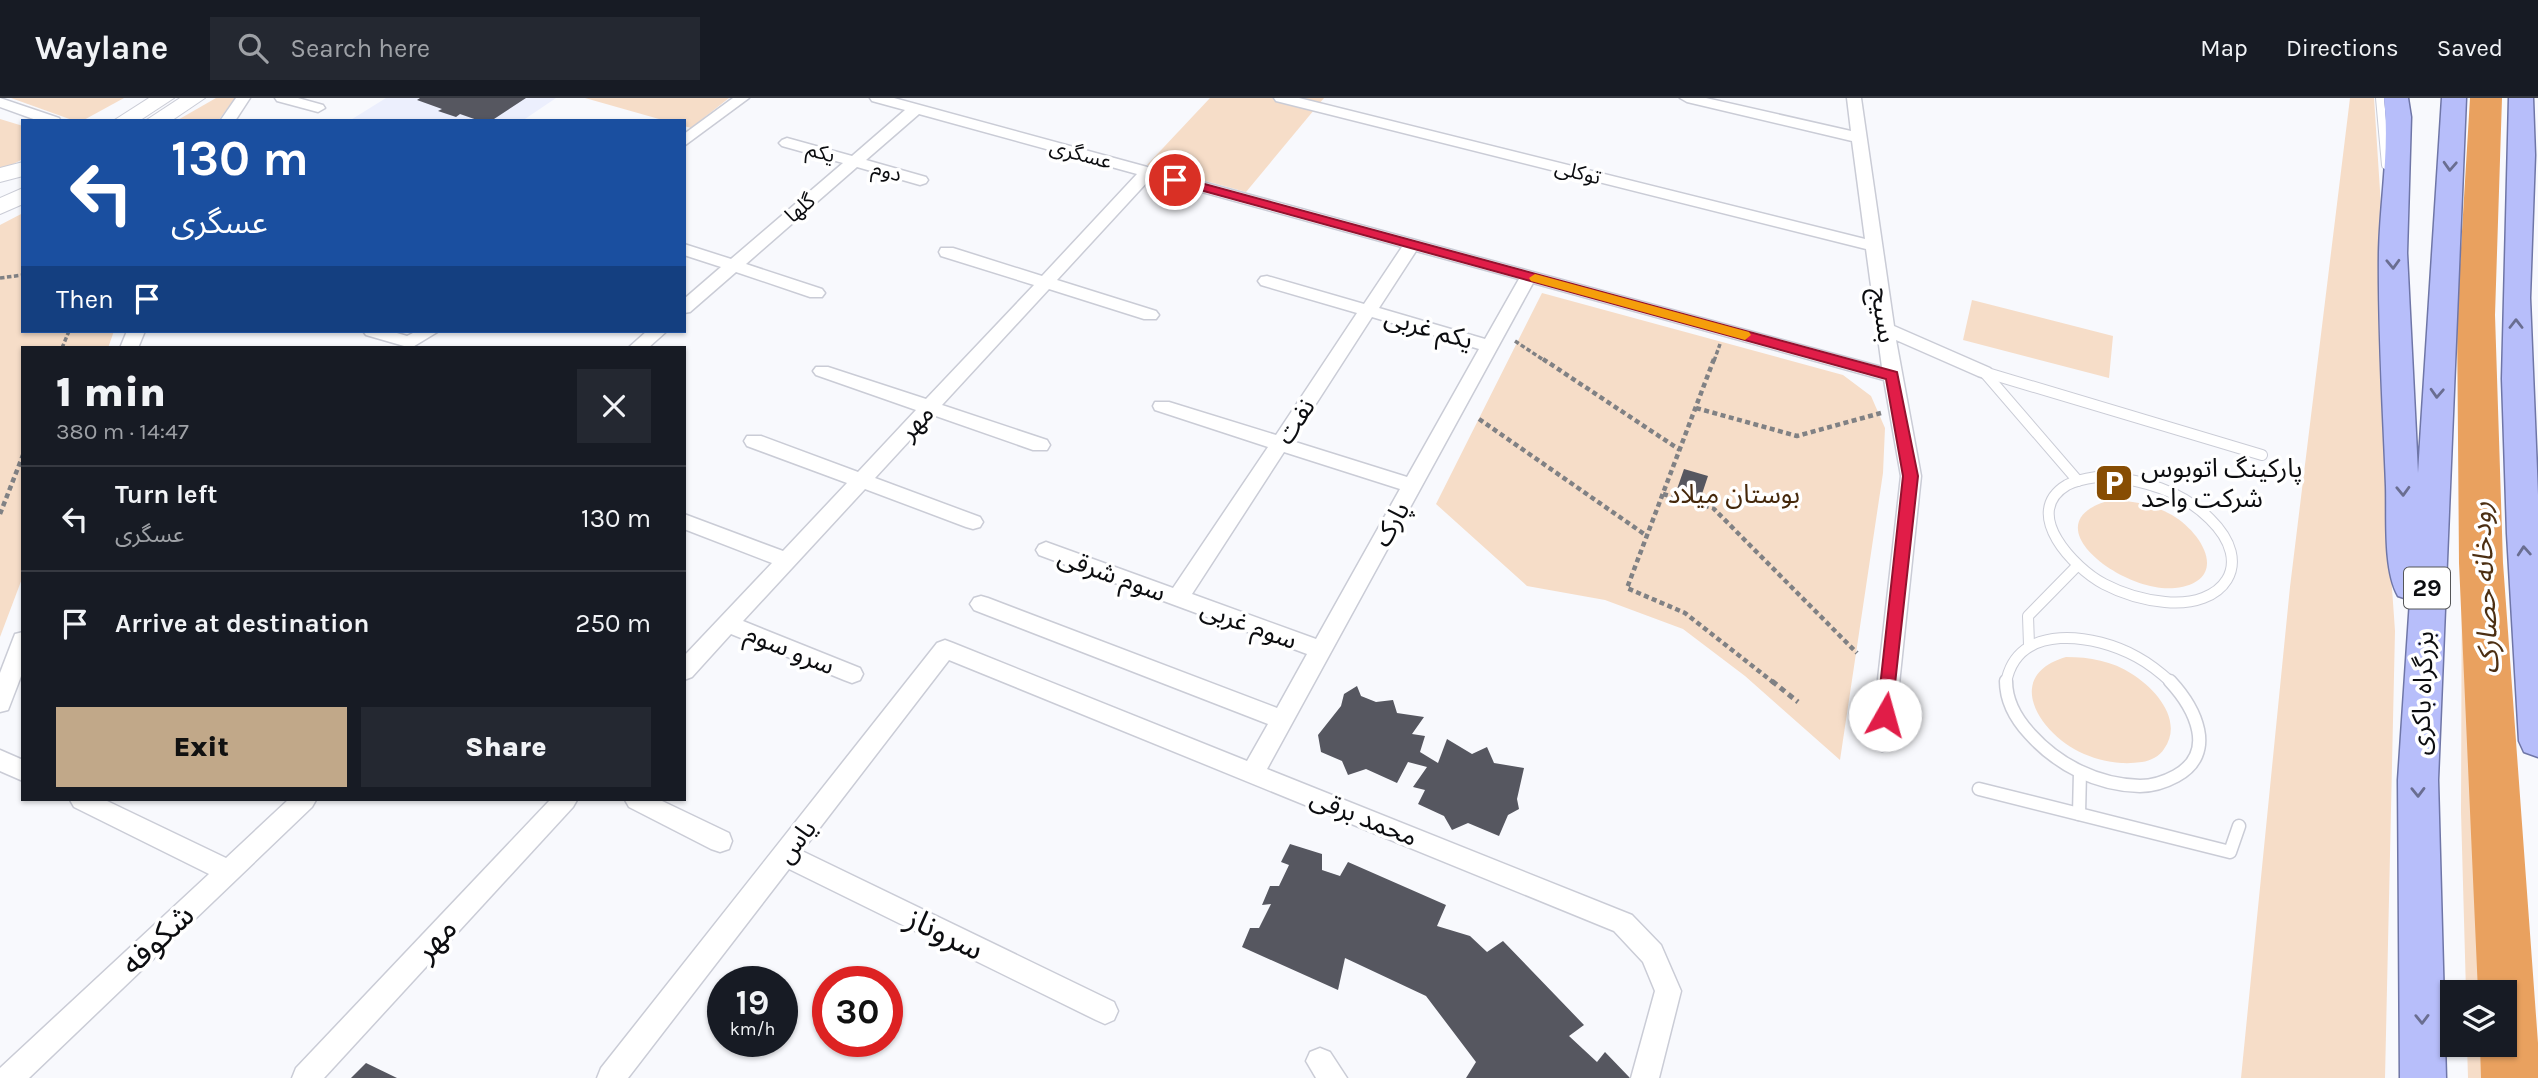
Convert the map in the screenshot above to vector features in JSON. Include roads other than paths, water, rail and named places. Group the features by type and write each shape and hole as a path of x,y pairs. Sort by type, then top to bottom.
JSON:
{"highway":[{"path":"2396,98 2400,153 2393,252 2405,543 2421,684"},
{"name":"بزرگراه باکری","path":"2423,1078 2418,780 2421,684 2454,98"},
{"path":"2521,98 2530,122 2516,325 2519,450 2538,741"}],"main road":[{"path":"126,119 164,98"},
{"path":"158,119 195,98"},
{"path":"0,175 21,170"},
{"path":"0,188 21,176"},
{"path":"0,207 21,196"}],"street":[{"path":"227,119 243,98"},
{"path":"282,98 318,108"},
{"path":"686,140 742,98"},
{"name":"عسگری","path":"877,98 1892,376"},
{"name":"توکلی","path":"1281,98 1874,246"},
{"path":"1687,98 1860,138"},
{"name":"بسیج","path":"1854,98 1892,376 1911,476 1882,741"},
{"path":"0,102 48,119"},
{"name":"گلها","path":"686,306 916,109"},
{"name":"یکم","path":"787,143 855,162"},
{"name":"دوم","path":"855,162 920,180"},
{"name":"مهر","path":"686,669 1149,172"},
{"name":"نفت","path":"1178,598 1412,244"},
{"path":"686,250 816,293"},
{"path":"947,252 1150,315"},
{"name":"پارک","path":"1253,772 1529,276"},
{"name":"یکم غربی","path":"1267,281 1490,346"},
{"path":"1886,329 1984,372"},
{"path":"378,333 410,343 427,333"},
{"path":"639,346 655,333"},
{"path":"822,371 1040,445"},
{"path":"1162,406 1412,486"},
{"path":"754,441 972,522"},
{"path":"686,522 787,561"},
{"name":"سوم شرقی","path":"1046,550 1178,598"},
{"name":"سوم غربی","path":"1178,598 1321,650"},
{"path":"981,604 1282,720"},
{"name":"سرو سوم","path":"728,624 852,674"},
{"path":"0,703 21,645"},
{"name":"محمد برقی","path":"945,649 1623,923 1652,954 1668,991 1645,1078"},
{"name":"یاس","path":"611,1078 945,649"},
{"path":"0,760 21,770"},
{"path":"84,801 228,872"},
{"name":"شکوفه","path":"9,1078 303,801"},
{"name":"مهر","path":"306,1078 564,801"},
{"path":"639,801 720,841"},
{"name":"سروناز","path":"785,855 1105,1011"}],"lane":[{"path":"2381,98 2387,181 2394,222"},
{"path":"1984,372 2262,455"},
{"path":"1984,372 2078,481"},
{"path":"2103,476 2132,479 2162,488 2190,502 2213,521 2228,542 2234,564 2229,582 2213,596 2190,603 2162,603 2132,596 2102,583 2077,566 2059,546 2050,526 2050,507 2059,491 2078,481 2103,476"},
{"path":"2029,645 2028,617 2077,566"},
{"path":"2055,638 2084,638 2116,646 2147,662 2173,683 2192,707 2200,731 2198,752 2187,769 2168,781 2141,786 2111,783 2080,772 2040,746 2024,730 2010,705 2006,680 2013,660 2029,645 2055,638"},
{"path":"2079,814 2080,772"},
{"path":"1979,789 2230,852 2239,826"}],"waterway":[{"name":"رودخانه حصارک","path":"2486,98 2476,315 2481,563 2511,1078"}],"place":[{"name":"پارکینگ اتوبوس شرکت واحد","path":"2114,483"}],"park label":[{"name":"بوستان میلاد","path":"1734,494"}]}
